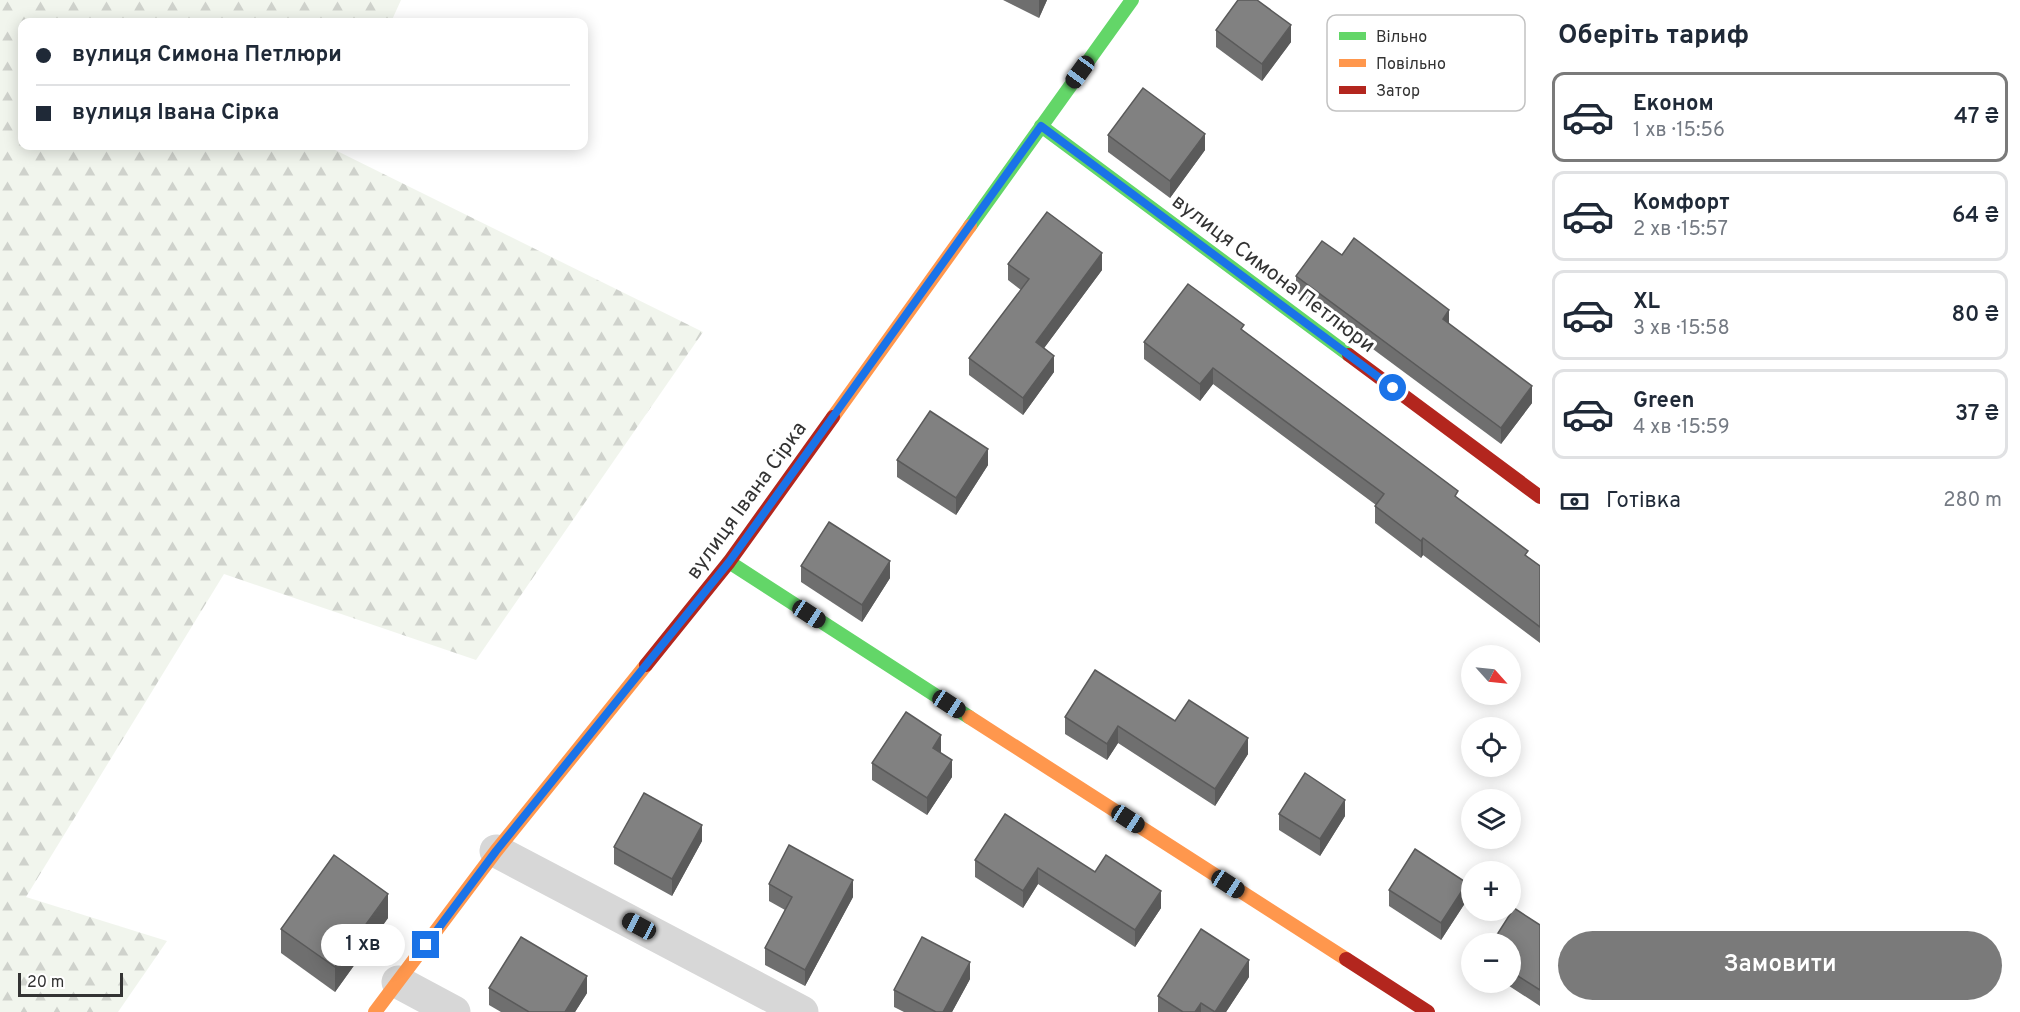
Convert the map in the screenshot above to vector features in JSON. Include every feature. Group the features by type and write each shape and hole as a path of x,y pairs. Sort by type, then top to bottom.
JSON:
{"street":[{"name":"вулиця Івана Сірка","path":"375,1012 496,851 729,562 1132,0"},
{"name":"вулиця Симона Петлюри","path":"1041,126 1540,497"},
{"path":"729,562 1428,1012"},
{"path":"496,851 802,1012"},
{"path":"398,982 454,1012"}],"green space":[{"path":"0,0 401,0 393,18 18,18 18,150 335,150 703,332 476,660 224,574 26,897 167,941 118,1012 0,1012"}],"building":[{"path":"1238,0 1257,0 1291,25 1262,64 1216,30"},
{"path":"1143,88 1205,134 1170,181 1108,135"},
{"path":"1047,212 1102,253 1036,342 1054,356 1023,398 969,358 1029,279 1008,264"},
{"path":"1354,238 1449,310 1443,319 1532,386 1501,428 1296,276 1322,241 1342,255"},
{"path":"1188,284 1244,325 1241,329 1458,491 1455,496 1528,551 1525,555 1540,566 1540,627 1423,538 1421,541 1375,506 1384,494 1213,368 1200,384 1144,342"},
{"path":"930,411 988,449 956,498 897,460"},
{"path":"829,522 890,561 862,605 801,566"},
{"path":"1095,670 1175,721 1189,700 1248,738 1215,789 1118,726 1107,744 1065,717"},
{"path":"906,712 941,735 933,748 952,760 927,798 872,763"},
{"path":"1305,773 1345,800 1320,839 1279,814"},
{"path":"644,793 702,825 672,879 614,847"},
{"path":"1005,814 1095,872 1106,855 1161,891 1135,930 1038,868 1023,891 975,860"},
{"path":"789,845 853,880 805,970 765,948 792,897 769,884"},
{"path":"1415,849 1461,879 1461,892 1441,923 1389,890"},
{"path":"334,855 388,894 335,967 281,929"},
{"path":"1521,913 1540,925 1540,990 1521,978 1521,933 1498,933 1506,921 1521,921"},
{"path":"1201,929 1249,960 1215,1012 1201,1003 1195,1012 1183,1012 1158,996"},
{"path":"521,937 587,976 565,1012 529,1012 489,988"},
{"path":"922,937 970,962 943,1012 936,1012 894,990"}],"traffic: fast":[{"path":"970,226 1132,0"},
{"path":"1041,126 1349,355"},
{"path":"729,562 969,717"}],"traffic: slow":[{"path":"833,417 970,226"},
{"path":"375,1012 496,851 646,665"},
{"path":"969,717 1346,959"}],"traffic: jam":[{"path":"1349,355 1540,497"},
{"path":"646,665 729,562 833,417"},
{"path":"1346,959 1428,1012"}],"route":[{"path":"426,945 496,851 729,562 1041,126 1393,388"}]}
